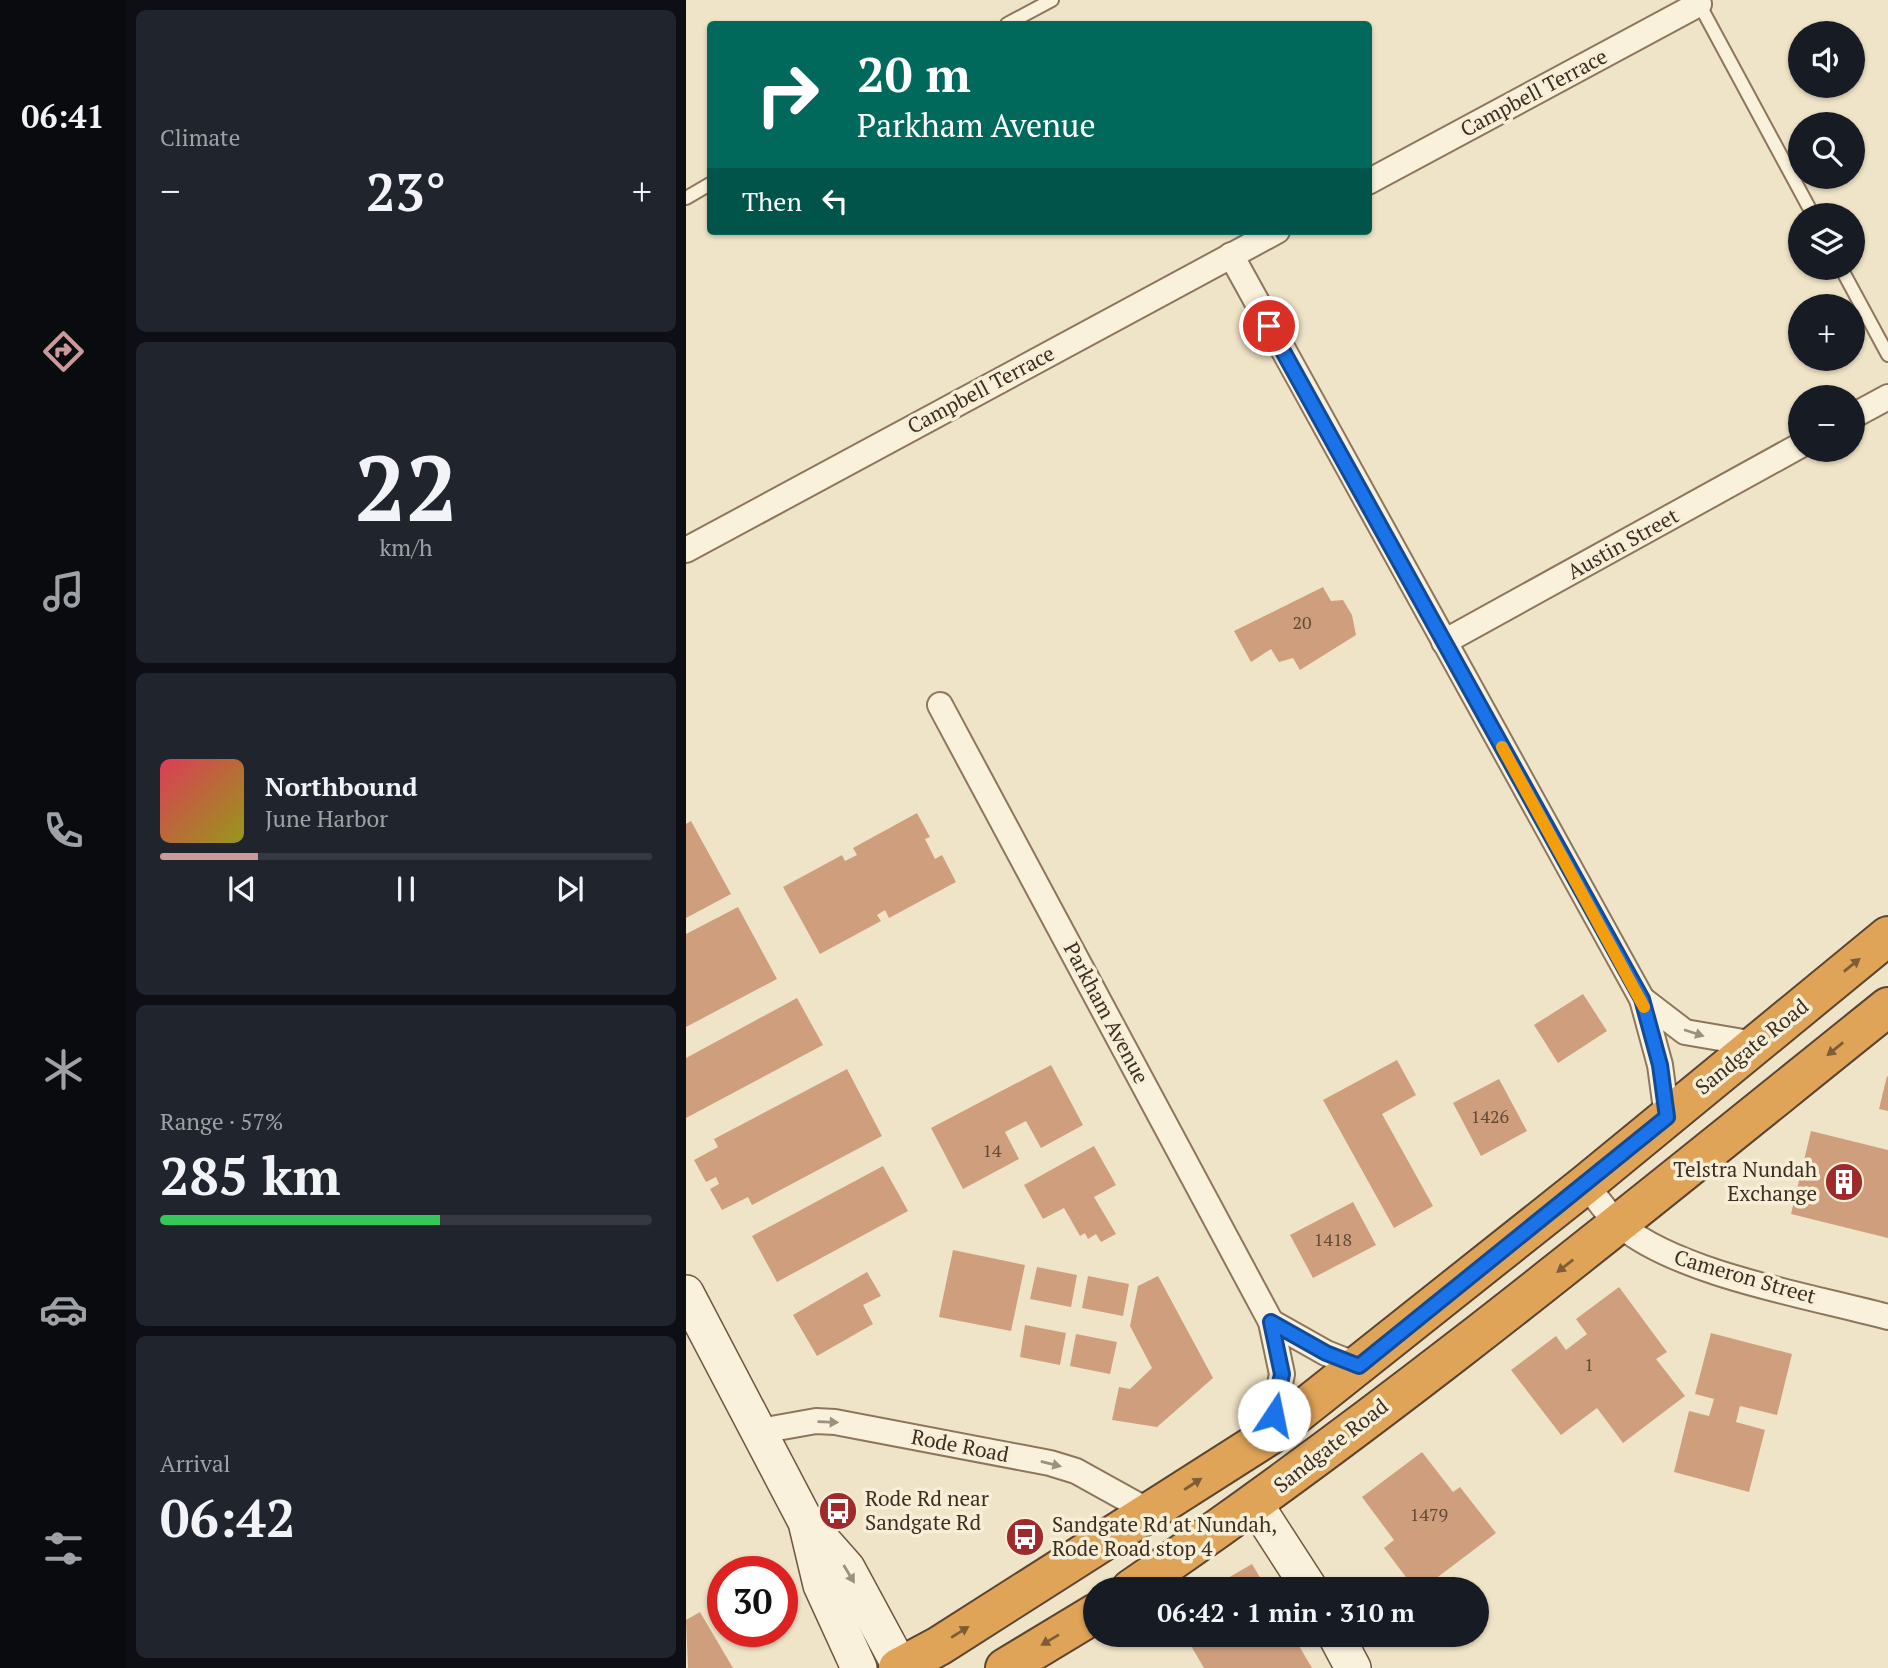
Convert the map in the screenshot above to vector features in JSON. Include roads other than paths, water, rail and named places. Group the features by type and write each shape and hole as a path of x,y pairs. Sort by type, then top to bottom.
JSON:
{"highway":[{"name":"Sandgate Road","path":"900,1667 1270,1436 1586,1184 1888,936"},
{"name":"Sandgate Road","path":"1149,1577 1255,1504 1618,1224 1888,1007"},
{"path":"1005,1668 1083,1621"}],"main road":[{"path":"686,1293 806,1522 821,1585 859,1668"},
{"path":"1255,1504 1302,1577"},
{"path":"806,1522 847,1568 900,1667"},
{"path":"1342,1647 1353,1668"}],"street":[{"name":"Campbell Terrace","path":"1372,180 1698,2"},
{"name":"Campbell Terrace","path":"686,550 1270,235"},
{"path":"1231,256 1642,999 1660,1065 1667,1117"},
{"path":"1865,409 1888,397"},
{"name":"Austin Street","path":"1444,642 1788,452"},
{"name":"Parkham Avenue","path":"940,705 1271,1322 1282,1374 1270,1436"},
{"path":"1642,999 1685,1032 1755,1044"},
{"name":"Cameron Street","path":"1586,1184 1618,1224 1672,1257 1888,1317"},
{"path":"1271,1322 1326,1353 1359,1366"},
{"name":"Rode Road","path":"760,1431 816,1421 835,1422 1049,1463 1076,1471 1150,1512"}],"lane":[{"path":"1013,21 1052,0"},
{"path":"1698,2 1807,203"},
{"path":"686,198 707,186"},
{"path":"1847,280 1888,355"}],"place":[{"name":"Telstra Nundah Exchange","path":"1844,1182"},
{"name":"Rode Rd near Sandgate Rd","path":"838,1511"},
{"name":"Sandgate Rd at Nundah, Rode Road stop 4","path":"1025,1537"}]}
